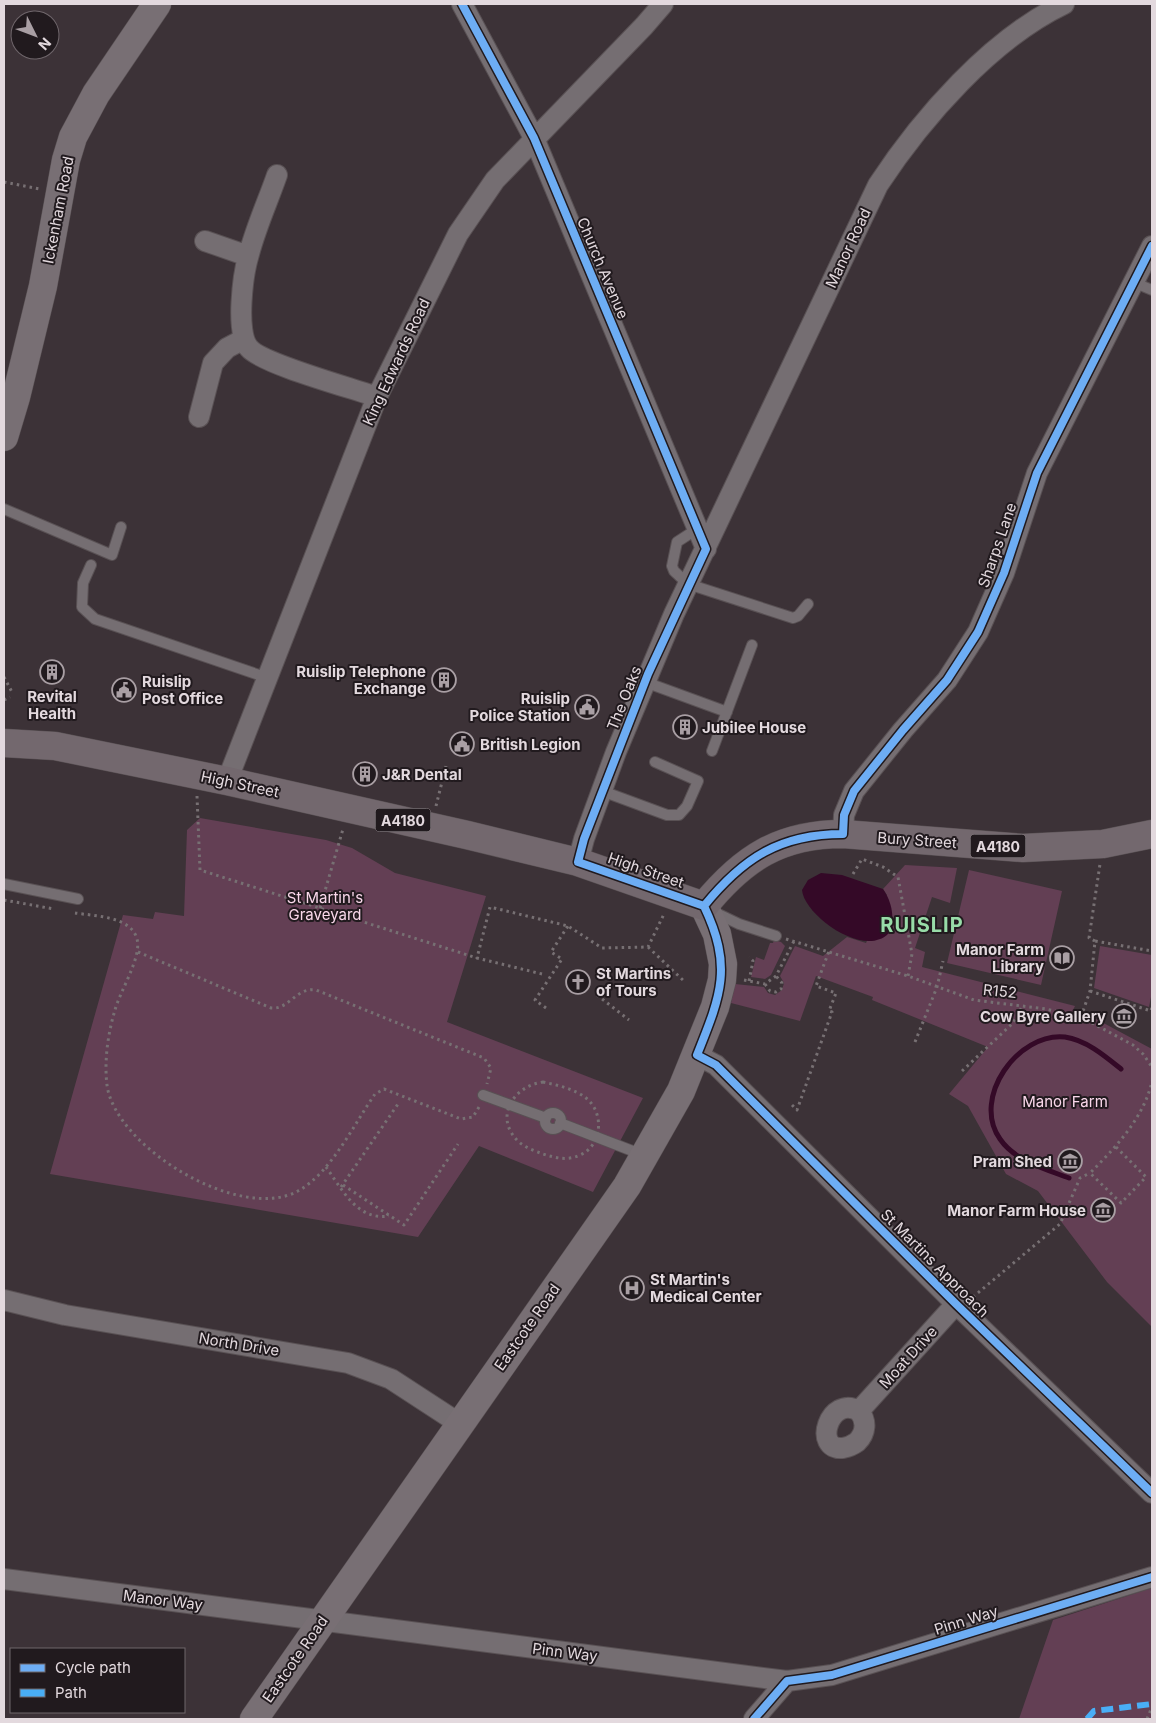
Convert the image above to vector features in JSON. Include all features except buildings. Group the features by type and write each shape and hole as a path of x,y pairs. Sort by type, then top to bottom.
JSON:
{"main road":[{"name":"Ickenham Road","path":"4,436 16,397 41,295 66,160 84,114 157,4"},
{"name":"High Street","path":"4,742 55,746 227,781 578,862 704,906"},
{"name":"Bury Street","path":"704,906 735,872 775,846 802,837 843,834 1023,848 1059,848 1103,844 1152,834"},
{"name":"Eastcote Road","path":"254,1719 646,1156 681,1092 697,1054 722,980 720,948 704,906"}],"street":[{"name":"Church Avenue","path":"462,4 534,138 706,549"},
{"name":"King Edwards Road","path":"227,781 377,397 458,234 495,180 663,4"},
{"name":"Manor Road","path":"706,549 882,177 926,118 979,66 1019,32 1064,4"},
{"path":"277,175 248,256 242,308 244,339 248,348 266,359 377,397"},
{"path":"205,241 248,256"},
{"name":"Sharps Lane","path":"843,834 844,815 854,791 957,666 978,632 1004,573 1037,473 1152,246"},
{"path":"199,417 213,363 227,348 244,339"},
{"name":"The Oaks","path":"578,862 602,791 645,682 688,584 706,549"},
{"name":"St Martins Approach","path":"697,1054 716,1066 964,1301 1152,1493"},
{"name":"North Drive","path":"4,1300 65,1315 348,1363 391,1379 460,1424"},
{"name":"Moat Drive","path":"859,1411 964,1301"},
{"name":"Pinn Way","path":"322,1620 787,1681 832,1676 1152,1577"},
{"name":"Manor Way","path":"4,1579 322,1620"},
{"path":"754,1719 787,1681"}],"lane":[{"path":"1133,282 1152,290"},
{"path":"4,509 112,555 121,528"},
{"path":"697,529 677,542 675,546 672,566 674,571 688,584 793,618 798,616 808,604"},
{"path":"91,564 83,584 82,607 95,619 268,678"},
{"path":"712,751 752,645"},
{"path":"645,682 727,712"},
{"path":"602,791 667,815 679,814 687,806 698,781 655,762"},
{"path":"4,884 78,899"},
{"path":"704,906 739,924 776,936"},
{"path":"483,1095 546,1118 546,1125 550,1128 555,1128 560,1123 646,1156"}],"path":[{"path":"4,182 61,193"},
{"path":"4,677 13,694"},
{"path":"4,700 10,698"},
{"path":"435,810 446,766"},
{"path":"197,791 200,870 477,958 542,974"},
{"path":"320,908 344,824"},
{"path":"1103,844 1089,938 1095,941 1152,951"},
{"path":"854,874 862,859 883,867 898,877 912,954 908,976"},
{"path":"4,900 61,910"},
{"path":"477,958 490,907 568,926 601,949 648,947 685,982"},
{"path":"70,912 118,921 126,924 136,935 138,952 114,1012 108,1050 107,1084 110,1098 123,1124 136,1137 172,1165 200,1182 228,1194 260,1199 286,1196 309,1184 326,1166 378,1090 390,1089 461,1119 467,1120 477,1112 491,1068 484,1058 316,990 307,990 281,1008 271,1008 138,952"},
{"path":"648,947 666,912"},
{"path":"546,1008 535,1000 562,960 550,952 568,926"},
{"path":"765,984 776,976 794,941"},
{"path":"1081,1017 1090,991 1095,941"},
{"path":"792,1105 797,1110 832,1012 829,1011 836,993 816,986 829,952"},
{"path":"749,958 753,961 749,981"},
{"path":"915,1042 937,987 943,961"},
{"path":"741,980 765,984 770,991 776,992 781,989 782,983 776,976"},
{"path":"1090,991 1152,1010"},
{"path":"597,995 629,1020"},
{"path":"962,1071 1013,1023 1023,1005"},
{"path":"964,1301 1060,1224 1080,1178 1090,1173 1116,1147 1138,1114 1152,1081"},
{"path":"342,1186 398,1104"},
{"path":"342,1186 404,1225 458,1144"},
{"path":"1090,1173 1121,1203 1146,1177 1116,1147"},
{"path":"326,1166 361,1210 374,1216 389,1216"},
{"path":"1147,1719 1152,1707"}],"green space":[{"name":"St Martin's Graveyard","path":"200,818 326,840 352,848 395,873 486,896 447,1022 643,1098 593,1192 479,1146 418,1237 50,1174 123,915 153,919 155,912 184,916 187,830"},
{"name":"Manor Farm","path":"905,865 957,868 950,903 932,897 915,948 925,952 922,967 1075,1006 1073,1010 1096,1019 1152,1049 1152,1327 1107,1282 1038,1191 1006,1174 968,1106 949,1094 988,1047 872,1000 873,997 816,976 800,1021 731,1003 735,984 764,987 768,993 775,995 782,990 784,983 780,976 795,946 823,956 847,937 866,943 887,895 883,889"},
{"path":"969,870 1062,891 1041,985 947,963"},
{"path":"774,940 781,942 785,946 771,975 765,979 751,977 756,957 764,960 770,943 773,943"},
{"path":"1100,946 1152,955 1152,992 1149,1007 1094,988"},
{"path":"1152,1588 1152,1719 1019,1719 1053,1620"}],"shaded area":[{"path":"821,873 842,875 883,889 892,911 892,923 888,934 877,940 864,941 850,937 823,921 805,900 802,890 808,880"}],"waterway":[{"path":"1069,1178 1022,1159 1006,1147 993,1123 991,1105 995,1087 1004,1071 1016,1056 1031,1045 1048,1038 1065,1037 1080,1041 1095,1049 1121,1069"}],"marked path":[{"path":"1087,1719 1094,1711 1152,1704"}],"cycle path":[{"path":"462,4 534,138 706,549 648,674 584,839 578,862 704,906"},
{"path":"704,906 733,874 764,852 800,839 821,835 843,834 844,815 854,791 903,730 947,680 978,632 1004,573 1037,473 1152,246"},
{"path":"704,906 719,947 721,964 717,998 697,1055 716,1065 956,1304 1152,1493"},
{"path":"754,1719 787,1681 832,1675 1152,1577"}],"place":[{"name":"Revital Health","path":"52,672"},
{"name":"Ruislip Telephone Exchange","path":"444,680"},
{"name":"Ruislip Post Office","path":"124,690"},
{"name":"Ruislip Police Station","path":"587,707"},
{"name":"Jubilee House","path":"685,727"},
{"name":"British Legion","path":"462,744"},
{"name":"J&R Dental","path":"365,774"},
{"name":"Manor Farm Library","path":"1062,958"},
{"name":"St Martins of Tours","path":"578,982"},
{"name":"Cow Byre Gallery","path":"1124,1016"},
{"name":"Pram Shed","path":"1070,1161"},
{"name":"Manor Farm House","path":"1103,1210"},
{"name":"St Martin's Medical Center","path":"632,1288"}],"district":[{"name":"RUISLIP","path":"922,925"}]}
